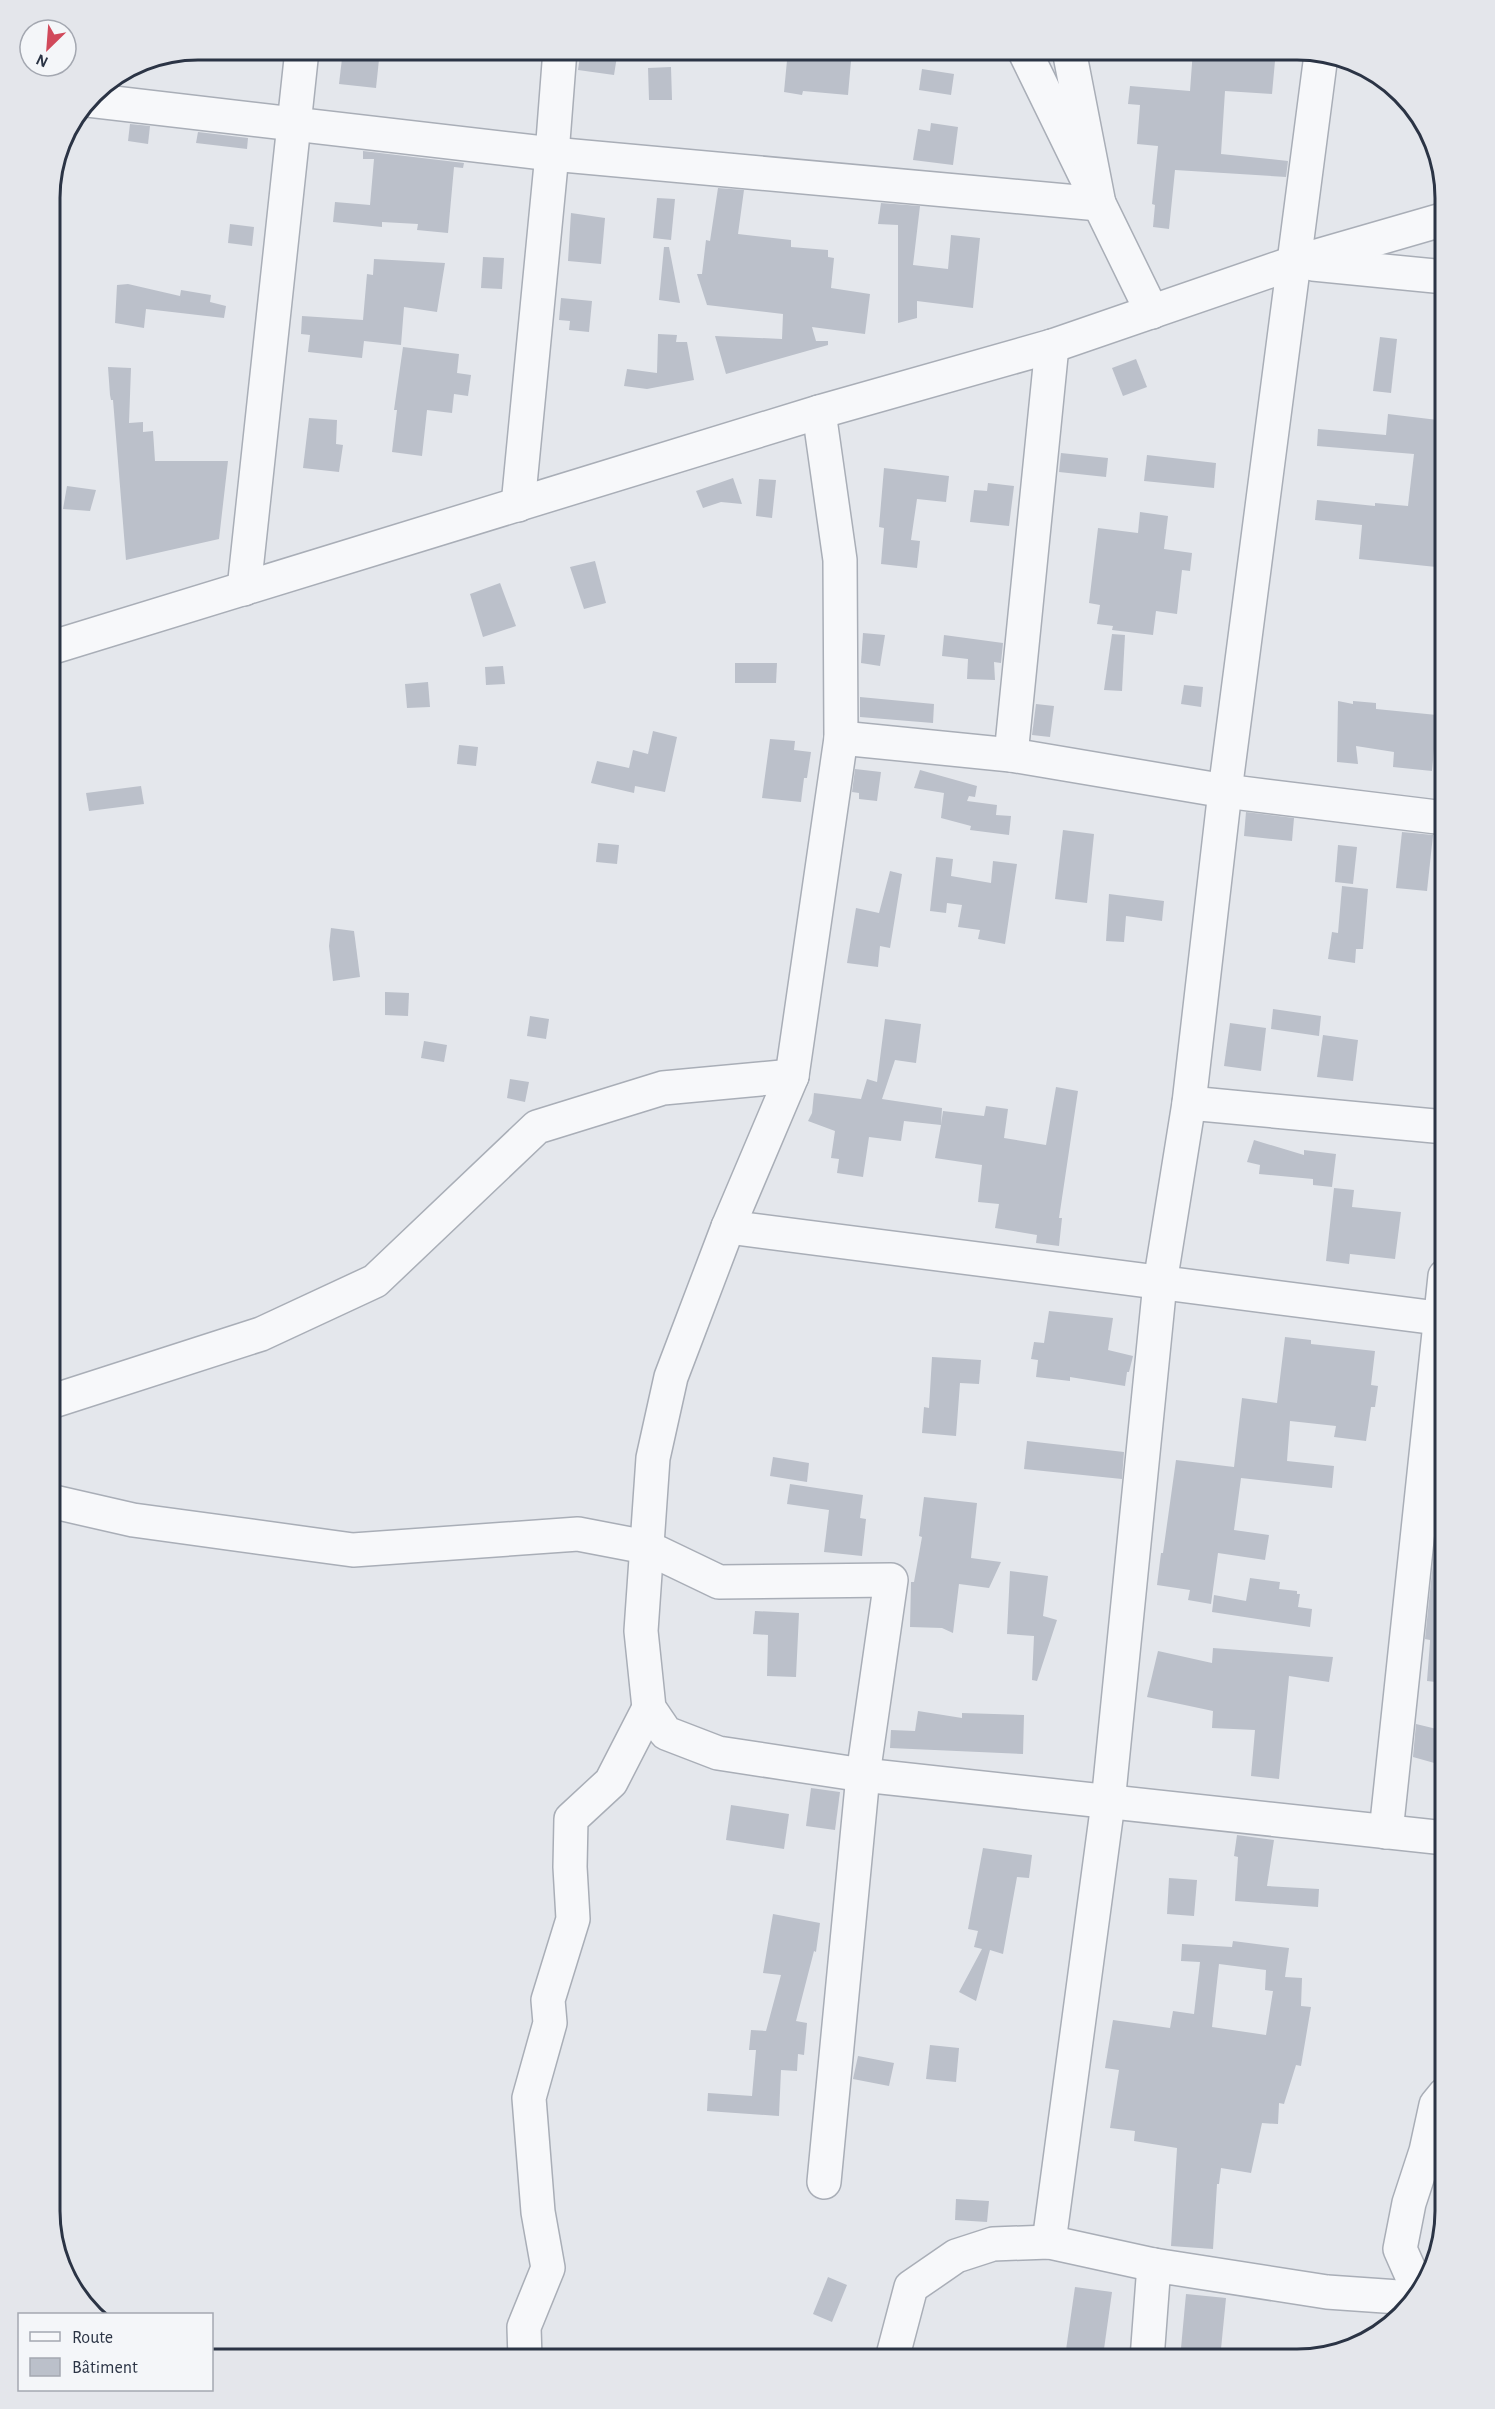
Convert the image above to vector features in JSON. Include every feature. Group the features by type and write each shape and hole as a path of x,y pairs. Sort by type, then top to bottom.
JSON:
{"street":[{"path":"244,589 301,60"},
{"path":"518,505 559,60"},
{"path":"1029,60 1152,312"},
{"path":"1071,60 1100,204"},
{"path":"1049,2242 1108,1803 1160,1283 1189,1103 1225,791 1321,63"},
{"path":"100,101 552,154 1100,204"},
{"path":"60,645 819,412 1052,346 1296,262 1435,222"},
{"path":"1296,262 1435,277"},
{"path":"1011,755 1052,346"},
{"path":"819,412 840,560 841,738 792,1076 728,1227 671,1377 653,1458 641,1631 649,1708 666,1733 718,1753 863,1775 1435,1837"},
{"path":"841,738 1011,755 1225,791 1435,817"},
{"path":"60,1399 261,1334 375,1281 537,1127 663,1088 792,1076"},
{"path":"1189,1103 1435,1127"},
{"path":"728,1227 1435,1318"},
{"path":"1386,1832 1435,1391"},
{"path":"60,1502 133,1520 353,1550 578,1534 646,1547 719,1582 891,1580 863,1775 824,2182"},
{"path":"525,2349 524,2327 548,2268 538,2211 529,2098 550,2023 548,2000 573,1919 570,1867 571,1819 611,1782 649,1708"},
{"path":"1415,2283 1400,2249 1409,2203 1426,2151 1435,2110"},
{"path":"895,2349 911,2287 956,2256 993,2244 1049,2242 1154,2265 1327,2292 1405,2297"},
{"path":"1148,2349 1154,2265"}],"building":[{"path":"342,60 379,60 376,88 339,84"},
{"path":"580,60 616,60 614,75 578,70"},
{"path":"787,60 851,60 848,95 803,91 802,95 784,92"},
{"path":"1192,60 1275,60 1272,94 1225,91 1221,154 1288,161 1286,177 1175,170 1169,229 1153,227 1155,205 1152,204 1158,146 1137,144 1140,105 1128,104 1130,86 1190,91"},
{"path":"671,67 672,100 649,100 648,68"},
{"path":"922,69 954,74 951,95 919,90"},
{"path":"931,123 958,127 953,165 913,160 918,129 930,131"},
{"path":"130,124 150,126 148,144 128,141"},
{"path":"198,132 248,138 247,149 196,143"},
{"path":"363,151 464,163 463,168 454,167 448,233 417,230 418,224 382,222 382,227 333,222 335,202 370,205 374,159 363,159"},
{"path":"718,188 744,190 738,234 791,240 791,247 828,250 828,257 834,258 831,288 870,294 865,334 812,327 816,341 828,341 828,345 726,374 715,336 782,339 783,314 707,305 697,274 702,274 706,240 710,241"},
{"path":"657,198 675,199 671,240 653,238"},
{"path":"881,203 920,206 913,265 948,269 951,235 980,238 973,308 917,301 917,318 898,323 898,225 878,224"},
{"path":"571,213 605,218 601,264 568,261"},
{"path":"230,224 254,227 252,246 228,243"},
{"path":"664,247 669,247 680,303 659,300"},
{"path":"483,257 504,258 502,289 481,288"},
{"path":"374,259 445,263 437,312 404,307 401,345 364,341 362,358 308,352 310,335 301,334 302,316 363,320 367,274 373,275"},
{"path":"128,284 180,296 181,290 211,295 210,302 226,306 224,318 146,309 144,328 115,323 117,285"},
{"path":"561,298 592,301 589,332 569,330 570,321 559,320"},
{"path":"658,334 677,335 676,342 687,342 694,380 647,389 624,386 627,369 657,373"},
{"path":"1380,337 1397,339 1391,393 1373,391"},
{"path":"403,347 459,354 457,373 471,375 468,396 454,394 452,413 427,410 422,456 392,452 397,410 394,410"},
{"path":"1136,359 1147,387 1123,396 1112,368"},
{"path":"108,367 131,368 129,423 143,422 143,432 153,431 155,461 228,461 219,539 126,560 113,400 110,395"},
{"path":"1388,414 1435,420 1435,567 1359,559 1362,525 1315,520 1317,500 1375,506 1375,503 1408,506 1414,454 1317,446 1318,429 1386,435"},
{"path":"309,418 337,420 336,444 343,445 339,472 303,468"},
{"path":"1061,453 1108,458 1106,477 1059,472"},
{"path":"1147,455 1216,463 1214,488 1144,481"},
{"path":"884,468 949,476 946,502 917,499 911,540 920,541 917,568 881,564 884,528 879,527"},
{"path":"733,478 742,504 721,502 703,508 696,491"},
{"path":"759,479 776,480 772,518 756,516"},
{"path":"988,483 1014,486 1009,526 970,522 974,490 987,491"},
{"path":"67,486 96,490 90,511 63,509"},
{"path":"1140,512 1168,516 1164,549 1192,553 1190,571 1182,570 1177,614 1156,611 1153,635 1112,630 1113,626 1097,624 1100,605 1089,603 1098,528 1138,533"},
{"path":"595,561 606,603 584,609 570,567"},
{"path":"500,583 516,626 483,637 470,594"},
{"path":"863,633 885,635 880,666 861,663"},
{"path":"1112,634 1125,635 1122,691 1104,690"},
{"path":"944,635 1003,643 1001,663 994,662 995,680 967,679 968,659 942,656"},
{"path":"735,663 777,663 776,683 735,683"},
{"path":"503,666 505,684 486,685 485,667"},
{"path":"428,682 430,707 407,708 405,684"},
{"path":"1184,685 1203,687 1201,707 1181,704"},
{"path":"860,697 934,704 933,723 860,717"},
{"path":"1338,701 1353,704 1353,701 1376,703 1376,709 1435,715 1432,771 1393,767 1394,752 1356,746 1358,764 1337,762"},
{"path":"1036,704 1054,706 1050,737 1032,735"},
{"path":"653,731 677,737 665,792 635,786 634,793 591,783 597,761 629,768 633,750 648,754"},
{"path":"770,739 795,741 794,750 811,752 801,802 762,798"},
{"path":"459,745 478,747 476,766 457,764"},
{"path":"855,769 881,772 877,801 859,799 859,793 852,792"},
{"path":"920,770 977,786 975,797 969,796 967,801 997,805 996,815 1011,816 1009,835 970,830 971,826 941,818 944,793 914,788"},
{"path":"141,786 144,804 89,811 86,793"},
{"path":"1246,812 1294,818 1292,841 1244,836"},
{"path":"1063,830 1094,834 1087,903 1055,899"},
{"path":"1402,832 1433,835 1427,891 1396,888"},
{"path":"598,843 619,845 617,864 596,862"},
{"path":"1338,845 1357,847 1353,884 1335,882"},
{"path":"936,857 953,859 951,876 991,883 993,861 1017,864 1005,944 978,939 980,930 958,927 962,905 947,903 946,913 930,911"},
{"path":"890,871 902,874 890,948 880,946 878,967 847,963 856,908 879,913"},
{"path":"1342,886 1368,889 1363,949 1356,949 1355,963 1328,959 1332,932 1338,933"},
{"path":"1109,894 1164,901 1162,921 1126,916 1124,942 1106,941"},
{"path":"331,928 354,931 360,977 333,981 329,946"},
{"path":"385,992 409,993 408,1016 385,1015"},
{"path":"1273,1009 1321,1016 1319,1036 1271,1029"},
{"path":"530,1016 549,1019 546,1039 527,1036"},
{"path":"885,1019 921,1024 916,1063 895,1060 882,1099 942,1108 941,1125 904,1121 901,1141 869,1137 863,1177 837,1173 839,1159 831,1158 835,1131 808,1121 812,1113 814,1093 861,1099 867,1079 877,1082"},
{"path":"1230,1023 1266,1028 1261,1071 1224,1066"},
{"path":"1323,1035 1358,1040 1353,1081 1317,1077"},
{"path":"424,1041 447,1045 444,1062 421,1058"},
{"path":"510,1079 529,1082 525,1102 507,1098"},
{"path":"1056,1087 1078,1091 1059,1218 1062,1218 1059,1246 1036,1243 1037,1235 995,1228 999,1204 978,1202 982,1165 935,1158 943,1111 984,1116 986,1106 1008,1109 1004,1138 1046,1145"},
{"path":"1254,1140 1304,1155 1304,1150 1336,1154 1332,1187 1313,1185 1313,1179 1259,1174 1260,1165 1247,1162"},
{"path":"1334,1188 1354,1190 1352,1207 1401,1212 1395,1259 1350,1254 1349,1264 1326,1261"},
{"path":"1049,1311 1113,1318 1108,1350 1133,1356 1125,1386 1070,1377 1070,1381 1036,1377 1038,1360 1031,1359 1034,1342 1044,1343"},
{"path":"1285,1337 1311,1340 1311,1344 1375,1351 1371,1385 1378,1386 1375,1407 1371,1407 1366,1441 1334,1437 1336,1426 1290,1421 1287,1461 1334,1466 1332,1488 1241,1478 1234,1530 1269,1535 1265,1560 1218,1553 1211,1604 1188,1600 1190,1590 1157,1585 1176,1460 1234,1467 1242,1398 1277,1403"},
{"path":"932,1357 981,1360 979,1384 960,1383 956,1436 922,1433 924,1407 929,1408"},
{"path":"1027,1441 1124,1452 1122,1479 1024,1469"},
{"path":"773,1457 809,1463 807,1482 770,1476"},
{"path":"790,1484 863,1495 860,1518 866,1519 862,1556 824,1552 829,1510 787,1504"},
{"path":"924,1497 977,1503 971,1558 1001,1562 989,1588 959,1584 953,1633 942,1628 910,1627 911,1582 914,1582 922,1537 919,1536"},
{"path":"1435,1553 1435,1682 1427,1681 1430,1640 1425,1639"},
{"path":"1010,1571 1048,1576 1043,1616 1057,1620 1037,1681 1032,1680 1034,1636 1007,1634"},
{"path":"1250,1578 1280,1582 1279,1589 1297,1591 1297,1594 1300,1594 1298,1607 1312,1609 1310,1627 1212,1612 1214,1595 1246,1601"},
{"path":"755,1611 799,1613 796,1677 767,1676 768,1635 753,1634"},
{"path":"1213,1648 1333,1657 1329,1682 1289,1676 1279,1779 1251,1776 1255,1730 1212,1728 1213,1711 1147,1697 1158,1651 1212,1663"},
{"path":"918,1711 962,1718 962,1713 1024,1715 1023,1754 890,1748 891,1730 915,1731"},
{"path":"1416,1724 1435,1729 1435,1763 1413,1757"},
{"path":"811,1788 840,1792 835,1830 806,1826"},
{"path":"731,1805 789,1814 784,1849 726,1840"},
{"path":"1237,1835 1274,1840 1267,1886 1319,1889 1318,1907 1235,1901 1238,1857 1234,1856"},
{"path":"983,1848 1032,1855 1029,1878 1017,1877 1003,1954 990,1950 976,2001 959,1992 982,1949 974,1947 978,1931 968,1929"},
{"path":"1169,1878 1197,1880 1194,1916 1167,1914"},
{"path":"773,1914 820,1923 816,1952 814,1951 796,2021 807,2023 804,2055 798,2054 797,2071 781,2070 779,2116 707,2111 708,2093 752,2096 756,2050 749,2050 751,2030 766,2031 781,1975 763,1973"},
{"path":"1233,1941 1289,1948 1285,1977 1302,1978 1301,2006 1311,2007 1301,2066 1296,2065 1284,2104 1279,2103 1278,2124 1262,2123 1251,2173 1221,2168 1219,2184 1217,2184 1213,2249 1171,2246 1177,2148 1134,2141 1135,2131 1110,2128 1119,2070 1105,2068 1113,2020 1170,2028 1173,2011 1194,2014 1200,1962 1181,1961 1182,1944 1232,1947","holes":["1219,1964 1266,1970 1265,1990 1273,1991 1266,2035 1212,2027"]},
{"path":"930,2045 959,2048 956,2082 926,2079"},
{"path":"858,2056 894,2063 889,2086 853,2079"},
{"path":"956,2199 989,2201 987,2222 955,2220"},
{"path":"828,2277 847,2285 832,2322 813,2314"},
{"path":"1075,2287 1112,2292 1104,2349 1066,2349"},
{"path":"1186,2294 1226,2298 1221,2349 1181,2349"}]}
